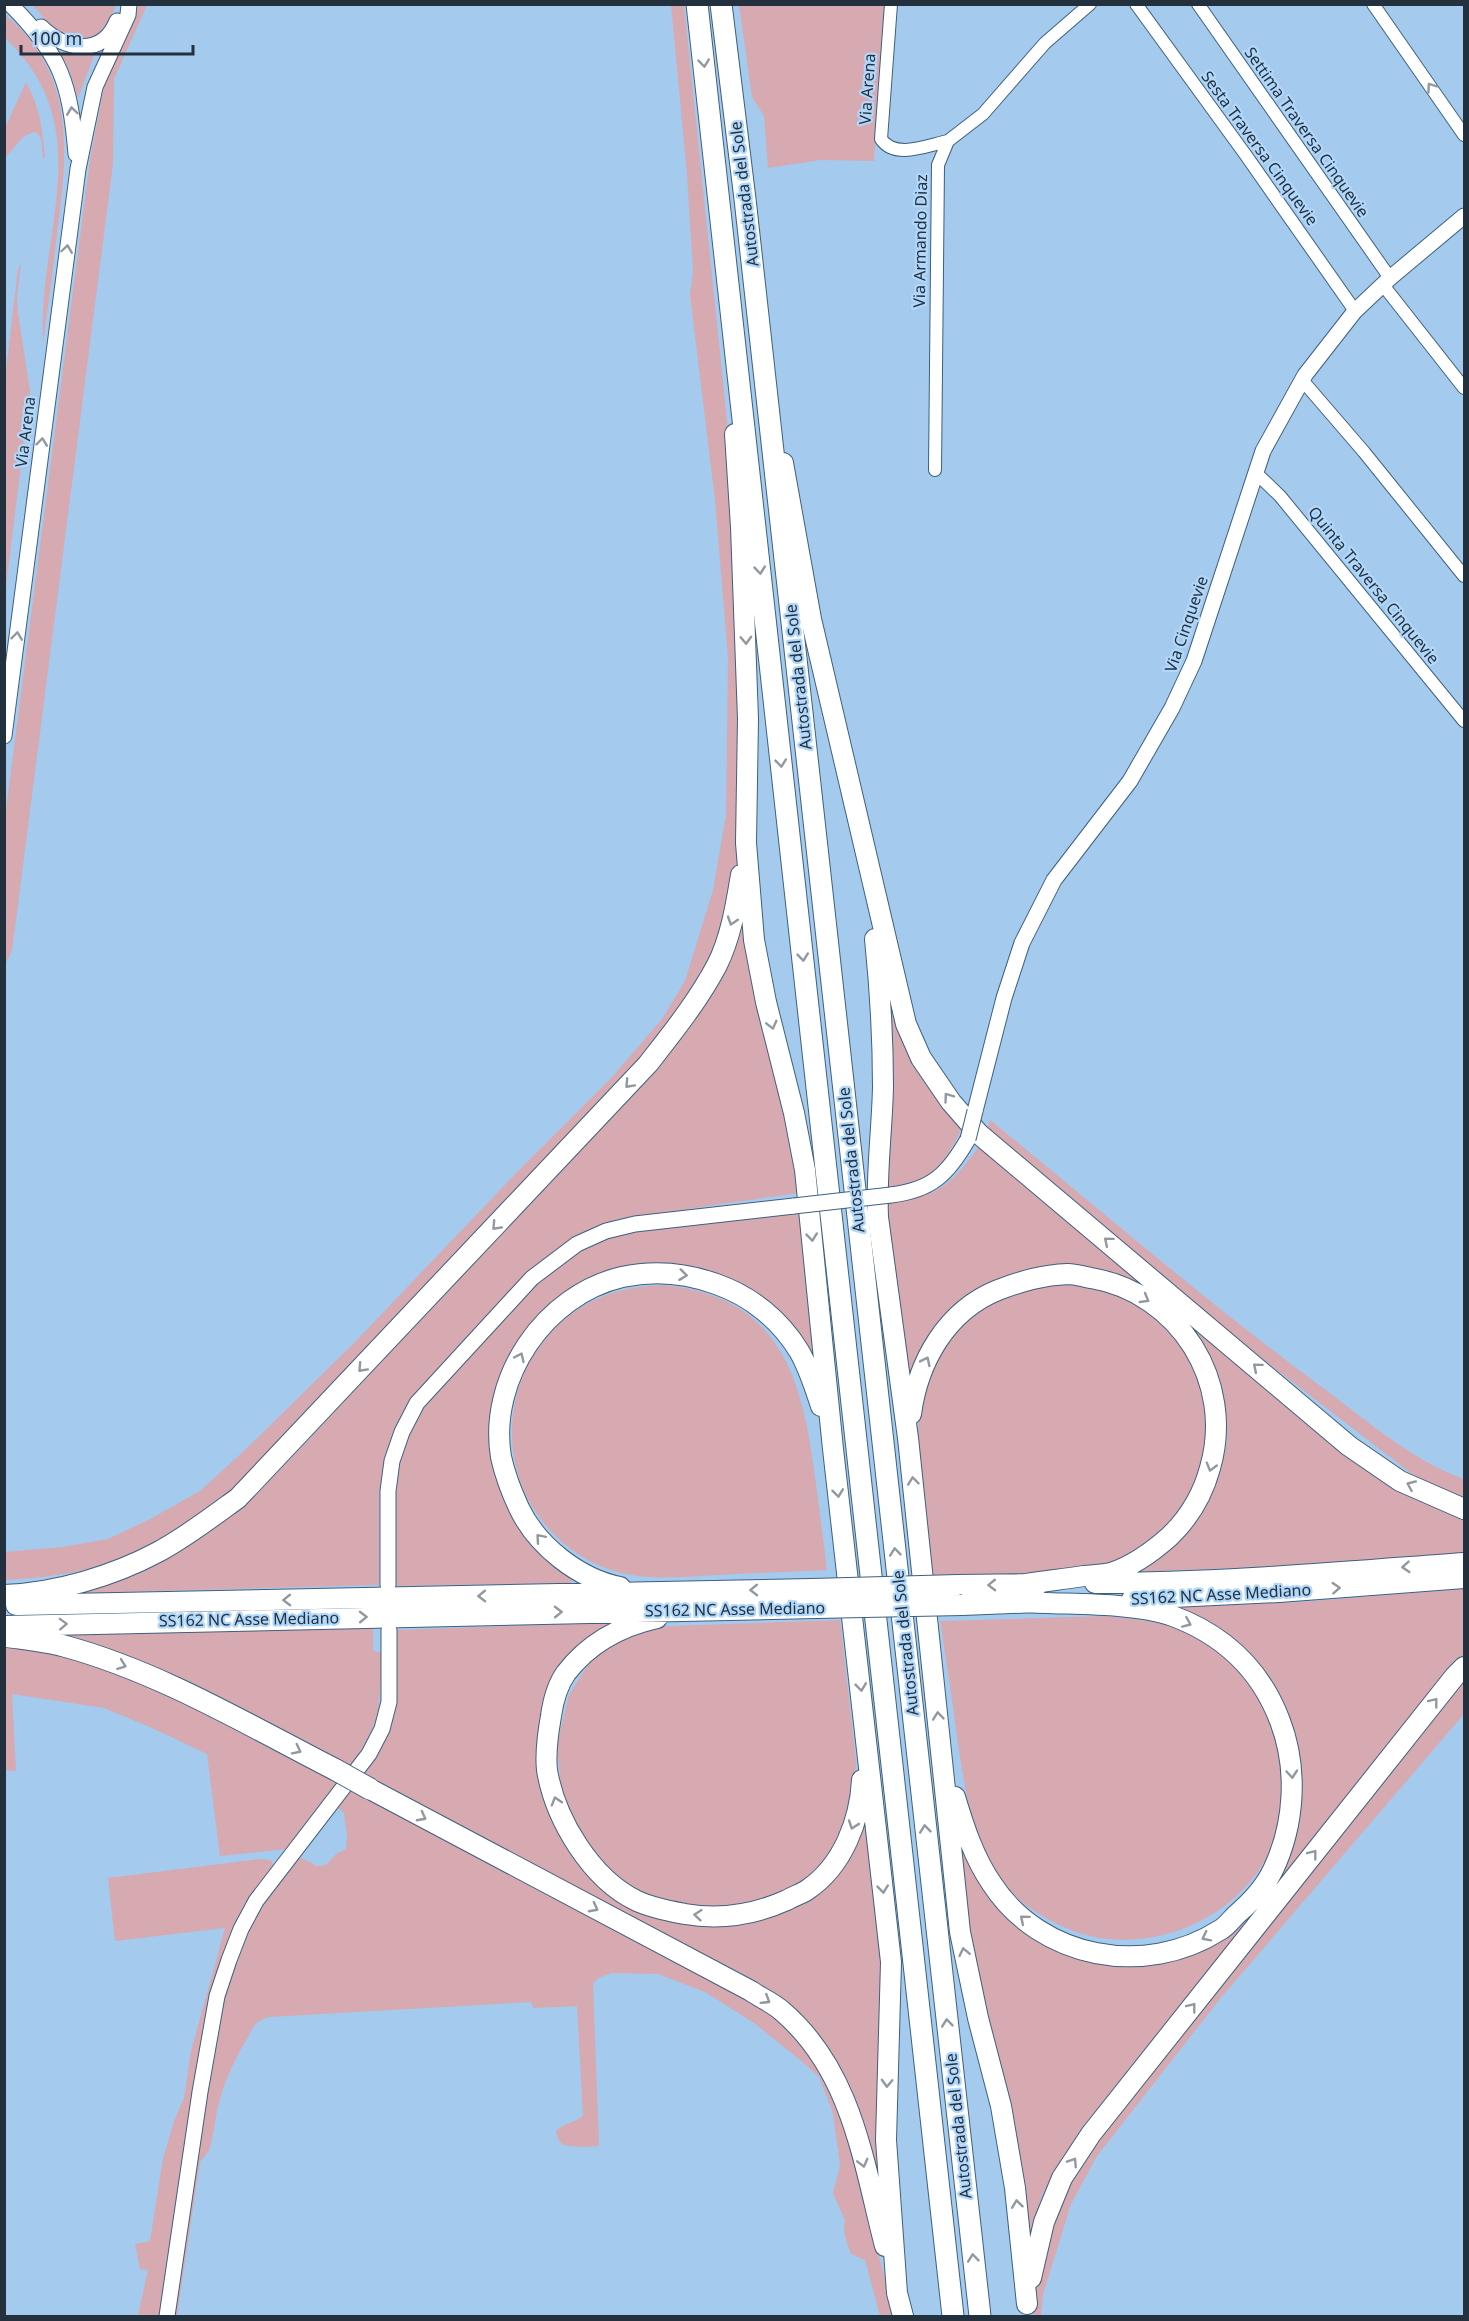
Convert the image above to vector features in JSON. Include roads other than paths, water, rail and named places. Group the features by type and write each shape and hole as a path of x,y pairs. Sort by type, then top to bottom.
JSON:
{"highway":[{"name":"Autostrada del Sole","path":"697,4 953,2316"},
{"name":"Autostrada del Sole","path":"721,4 980,2316"},
{"path":"720,204 741,527 748,719 746,843 754,940 805,1170 833,1449 891,1962 886,2140 897,2293"},
{"path":"757,312 811,619 906,1024 921,1058 951,1102 979,1134 1349,1446 1401,1481 1464,1509"},
{"path":"4,1594 36,1592 76,1583 117,1570 158,1552 238,1498 260,1477 648,1064 690,1011 718,963 735,912 746,843"},
{"path":"869,872 881,1004 883,1089 876,1183 878,1217 908,1438 960,1932 978,2018 1003,2117 1015,2188 1027,2310"},
{"path":"646,1592 606,1584 580,1572 543,1542 523,1517 508,1484 501,1455 501,1414 508,1384 524,1348 549,1317 586,1291 622,1277 668,1273 696,1276 733,1290 759,1306 780,1325 800,1352 815,1387 833,1449"},
{"path":"908,1438 919,1376 940,1335 970,1306 988,1294 1017,1282 1070,1274 1112,1282 1150,1300 1182,1329 1204,1365 1216,1406 1216,1449 1204,1490 1181,1526 1150,1554 1111,1573 1026,1593"},
{"name":"SS162 NC Asse Mediano","path":"4,1605 646,1592 962,1605 1026,1593 1464,1563"},
{"name":"SS162 NC Asse Mediano","path":"4,1626 702,1609 958,1586 1026,1593 1279,1592 1464,1578"},
{"path":"942,1751 962,1821 977,1858 992,1885 1014,1911 1042,1934 1073,1948 1110,1957 1145,1957 1185,1948 1221,1930 1251,1902 1273,1872 1284,1841 1293,1777 1285,1734 1271,1697 1250,1667 1227,1645 1200,1629 1169,1615 1140,1608 1026,1593"},
{"path":"702,1609 633,1623 592,1645 565,1675 553,1704 547,1736 547,1769 557,1807 588,1861 636,1900 669,1911 698,1916 737,1916 770,1908 808,1890 834,1865 849,1838 861,1802 866,1726"},
{"path":"4,1636 62,1646 123,1665 170,1685 336,1770 751,1991 781,2010 826,2060 845,2096 903,2316"},
{"path":"1027,2310 1034,2261 1044,2222 1062,2178 1091,2134 1464,1667"}],"street":[{"name":"Via Arena","path":"10,4 45,43 65,82 71,105 78,169"},
{"path":"18,4 52,38 77,47 96,44 108,35 115,27 124,4"},
{"name":"Via Arena","path":"4,736 78,169 95,87 128,15 129,4"},
{"name":"Via Arena","path":"891,4 881,139 886,146 900,151 948,141"},
{"path":"948,141 983,114 1045,43 1090,4"},
{"name":"Sesta Traversa Cinquevie","path":"1136,4 1355,311"},
{"name":"Settima Traversa Cinquevie","path":"1198,4 1386,281 1464,388"},
{"path":"1373,4 1464,135"},
{"name":"Via Armando Diaz","path":"935,470 938,165 948,141"},
{"name":"Via Cinquevie","path":"388,1585 388,1491 392,1461 402,1432 417,1403 532,1278 577,1244 606,1232 635,1224 911,1193 925,1188 950,1168 968,1139 1004,998 1022,943 1054,880 1130,781 1172,708 1194,661 1263,451 1302,380 1355,311 1386,281 1464,216"},
{"path":"1302,380 1364,452 1464,576"},
{"name":"Quinta Traversa Cinquevie","path":"1256,473 1280,496 1464,721"},
{"path":"168,2316 200,2092 220,1987 241,1929 256,1901 369,1754 382,1729 390,1702 389,1630"}]}
